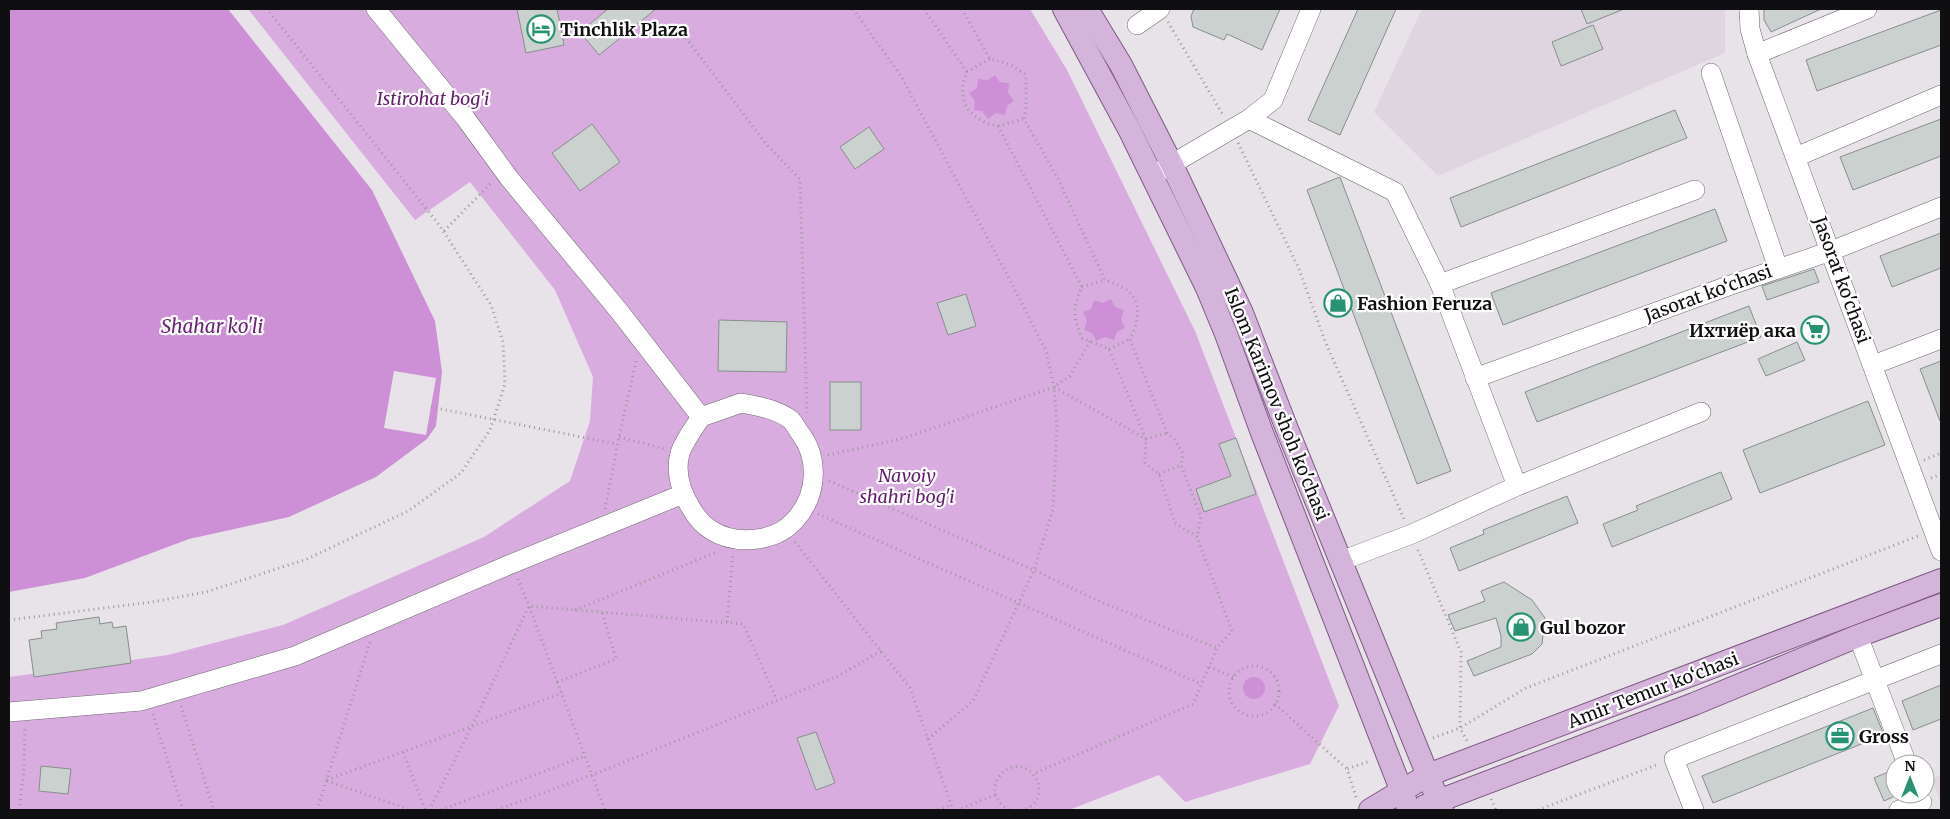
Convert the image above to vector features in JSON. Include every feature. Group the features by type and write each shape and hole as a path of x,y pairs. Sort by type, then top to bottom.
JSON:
{"main road":[{"name":"Islom Karimov shoh ko'chasi","path":"1064,9 1152,175 1207,288 1405,800"},
{"name":"Islom Karimov shoh ko'chasi","path":"1087,9 1121,66 1172,165 1242,313 1440,805"},
{"name":"Amir Temur ko‘chasi","path":"1364,808 1405,800 1428,775 1941,580"},
{"name":"Amir Temur ko‘chasi","path":"1416,810 1440,805 1694,704 1858,636 1941,605"}],"street":[{"path":"376,9 466,119 504,170 701,417"},
{"path":"1137,25 1160,9"},
{"path":"1152,175 1250,119 1273,100 1311,9"},
{"name":"Jasorat ko'chasi","path":"1749,9 1750,29 1757,54 1941,551"},
{"path":"1757,54 1867,9"},
{"path":"1711,73 1778,268"},
{"path":"1796,157 1941,95"},
{"path":"1250,119 1395,192 1440,284 1474,378 1517,486"},
{"path":"1440,284 1695,190"},
{"name":"Jasorat ko‘chasi","path":"1474,378 1778,268 1831,251 1941,207"},
{"path":"1873,365 1941,339"},
{"path":"741,403 766,408 791,421 808,444 813,466 810,493 795,520 777,533 756,539 734,542 711,530 694,513 683,494 679,477 680,453 701,417 741,403"},
{"path":"1341,561 1412,534 1517,486 1701,412"},
{"path":"17,711 148,699 295,656 511,564 683,494"},
{"path":"1858,636 1903,754"},
{"path":"1694,810 1674,759 1941,654"},
{"path":"1899,810 1916,804"}],"path":[{"path":"9,620 152,602 206,592 306,559 408,511 461,472 490,430 505,384 503,342 491,305 444,231 267,9"},
{"path":"853,9 901,76 1012,284 1046,351 1054,387 1057,427 1053,509 1034,570 972,701 928,739"},
{"path":"924,9 967,72"},
{"path":"962,9 990,59"},
{"path":"1160,9 1231,130 1299,269 1329,350 1412,534 1461,652 1460,728 1475,757"},
{"path":"677,26 766,144 800,179 807,414"},
{"path":"1024,119 998,126 986,124 970,114 963,100 962,86 967,72 990,59 1010,64 1026,75 1026,109 1024,119 1058,180 1105,280"},
{"path":"998,126 1082,287"},
{"path":"444,231 504,170"},
{"path":"1109,349 1130,339 1137,326 1138,305 1126,289 1105,280 1082,287 1075,302 1075,320 1082,338 1109,349 1146,439 1145,463 1159,474 1175,524 1197,537"},
{"path":"1033,774 1193,704 1217,648 1232,631 1197,537 1201,517 1181,465 1183,454 1174,439 1167,433 1130,339"},
{"path":"602,527 617,444 641,340"},
{"path":"813,466 904,438 1054,387 1070,376 1090,341"},
{"path":"1054,387 1146,439 1167,433"},
{"path":"431,407 617,444"},
{"path":"619,437 680,453"},
{"path":"1159,474 1181,465"},
{"path":"813,466 1101,602 1217,648"},
{"path":"803,508 1201,684"},
{"path":"784,528 910,688 953,810"},
{"path":"1416,744 1460,728 1526,688 1933,530"},
{"path":"574,610 734,542 727,622"},
{"path":"511,564 530,606 605,810"},
{"path":"530,606 743,624 777,700"},
{"path":"429,810 530,606"},
{"path":"558,682 616,659 602,612"},
{"path":"317,810 377,621"},
{"path":"497,810 592,775 838,676 881,651"},
{"path":"1255,666 1271,672 1279,688 1275,704 1261,714 1253,715 1237,709 1229,694 1233,677 1247,667 1255,666"},
{"path":"1208,667 1233,677"},
{"path":"177,691 214,810"},
{"path":"327,780 562,693"},
{"path":"148,699 184,810"},
{"path":"1275,704 1348,769 1364,808"},
{"path":"17,711 24,769 19,810"},
{"path":"403,752 424,810"},
{"path":"1348,769 1387,755"},
{"path":"441,810 585,756"},
{"path":"1538,810 1674,759"},
{"path":"1009,810 998,802 995,794 996,780 1006,769 1020,767 1033,774 1037,780 1039,794 1031,807 1024,810"},
{"path":"327,780 411,810"},
{"path":"957,810 995,794"},
{"path":"938,810 951,805"}],"shaded area":[{"path":"1422,9 1725,9 1725,53 1438,176 1374,112"},
{"path":"1941,775 1941,804 1935,787 1935,778"}],"green space":[{"name":"Navoiy shahri bog'i","path":"248,9 1030,9 1067,70 1195,331 1339,706 1310,764 1185,802 1159,775 1069,810 9,810 9,677 168,655 283,625 484,537 570,481 590,421 593,377 555,290 470,182 415,220"}],"water":[{"name":"Shahar ko'li","path":"9,9 228,9 372,190 435,321 442,372 436,426 427,439 376,477 289,517 189,539 85,578 9,592"},
{"path":"995,75 1000,82 1009,83 1008,93 1014,101 1007,106 1005,115 996,113 988,119 982,111 974,110 975,101 969,93 977,88 978,79 988,80"},
{"path":"1111,299 1115,307 1124,310 1121,319 1125,328 1117,332 1114,340 1105,337 1096,341 1092,333 1084,330 1087,321 1083,312 1091,309 1094,300 1103,303"},
{"path":"1254,677 1262,680 1265,688 1262,696 1254,699 1246,696 1243,688 1246,680"}],"pier":[{"path":"394,371 436,378 426,435 384,428"}],"building":[{"name":"Tinchlik Plaza","path":"517,9 557,9 564,45 526,53"},
{"path":"608,9 656,9 599,55 580,32"},
{"path":"1194,9 1280,9 1262,50 1227,34 1224,40 1193,27 1191,16"},
{"path":"1358,9 1396,9 1340,135 1308,120"},
{"path":"1581,9 1624,9 1587,24"},
{"path":"1764,9 1821,9 1771,32 1764,20"},
{"path":"1941,10 1941,45 1817,91 1806,60"},
{"path":"1593,25 1603,49 1561,66 1552,42"},
{"path":"1675,110 1687,138 1461,227 1450,198"},
{"path":"1941,119 1941,156 1853,190 1840,157"},
{"path":"592,124 620,162 580,191 552,153"},
{"path":"869,127 884,149 855,169 840,147"},
{"path":"1340,177 1451,471 1417,484 1307,190"},
{"path":"1715,209 1727,241 1503,325 1491,293"},
{"path":"1941,233 1941,268 1892,287 1880,256"},
{"path":"1814,269 1819,282 1767,300 1762,286"},
{"path":"966,294 976,326 948,335 937,303"},
{"path":"1749,306 1761,337 1537,422 1525,392"},
{"name":"Ихтиёр ака","path":"1822,318 1828,334 1808,342 1802,326"},
{"path":"719,320 787,322 786,372 718,371"},
{"path":"1797,342 1805,360 1766,376 1758,359"},
{"path":"1941,361 1941,421 1940,421 1920,369"},
{"path":"830,382 861,382 861,430 830,430"},
{"path":"1868,401 1885,445 1760,493 1743,450"},
{"path":"1236,438 1256,494 1204,512 1196,489 1231,476 1219,444"},
{"path":"1721,472 1732,499 1612,547 1603,524 1638,510 1636,506"},
{"path":"1567,496 1578,523 1459,571 1450,548 1484,534 1483,530"},
{"name":"Gul bozor","path":"1504,582 1532,600 1545,618 1542,644 1532,654 1474,676 1467,661 1501,647 1501,636 1496,618 1455,631 1448,615 1485,601 1481,591"},
{"path":"99,617 100,624 112,622 113,628 126,626 131,663 34,677 29,640 42,638 41,631 57,629 56,623"},
{"path":"1941,685 1941,719 1913,730 1902,701"},
{"path":"1873,708 1884,735 1713,803 1702,776"},
{"path":"816,732 835,783 816,790 797,738"},
{"path":"41,766 71,769 68,794 39,791"},
{"path":"1885,773 1885,801 1884,801 1874,778"}],"place":[{"name":"Tinchlik Plaza","path":"541,29"},
{"name":"Fashion Feruza","path":"1338,303"},
{"name":"Ихтиёр ака","path":"1815,330"},
{"name":"Gul bozor","path":"1521,627"},
{"name":"Gross","path":"1840,736"}],"park label":[{"name":"Istirohat bog'i","path":"433,98"}]}
